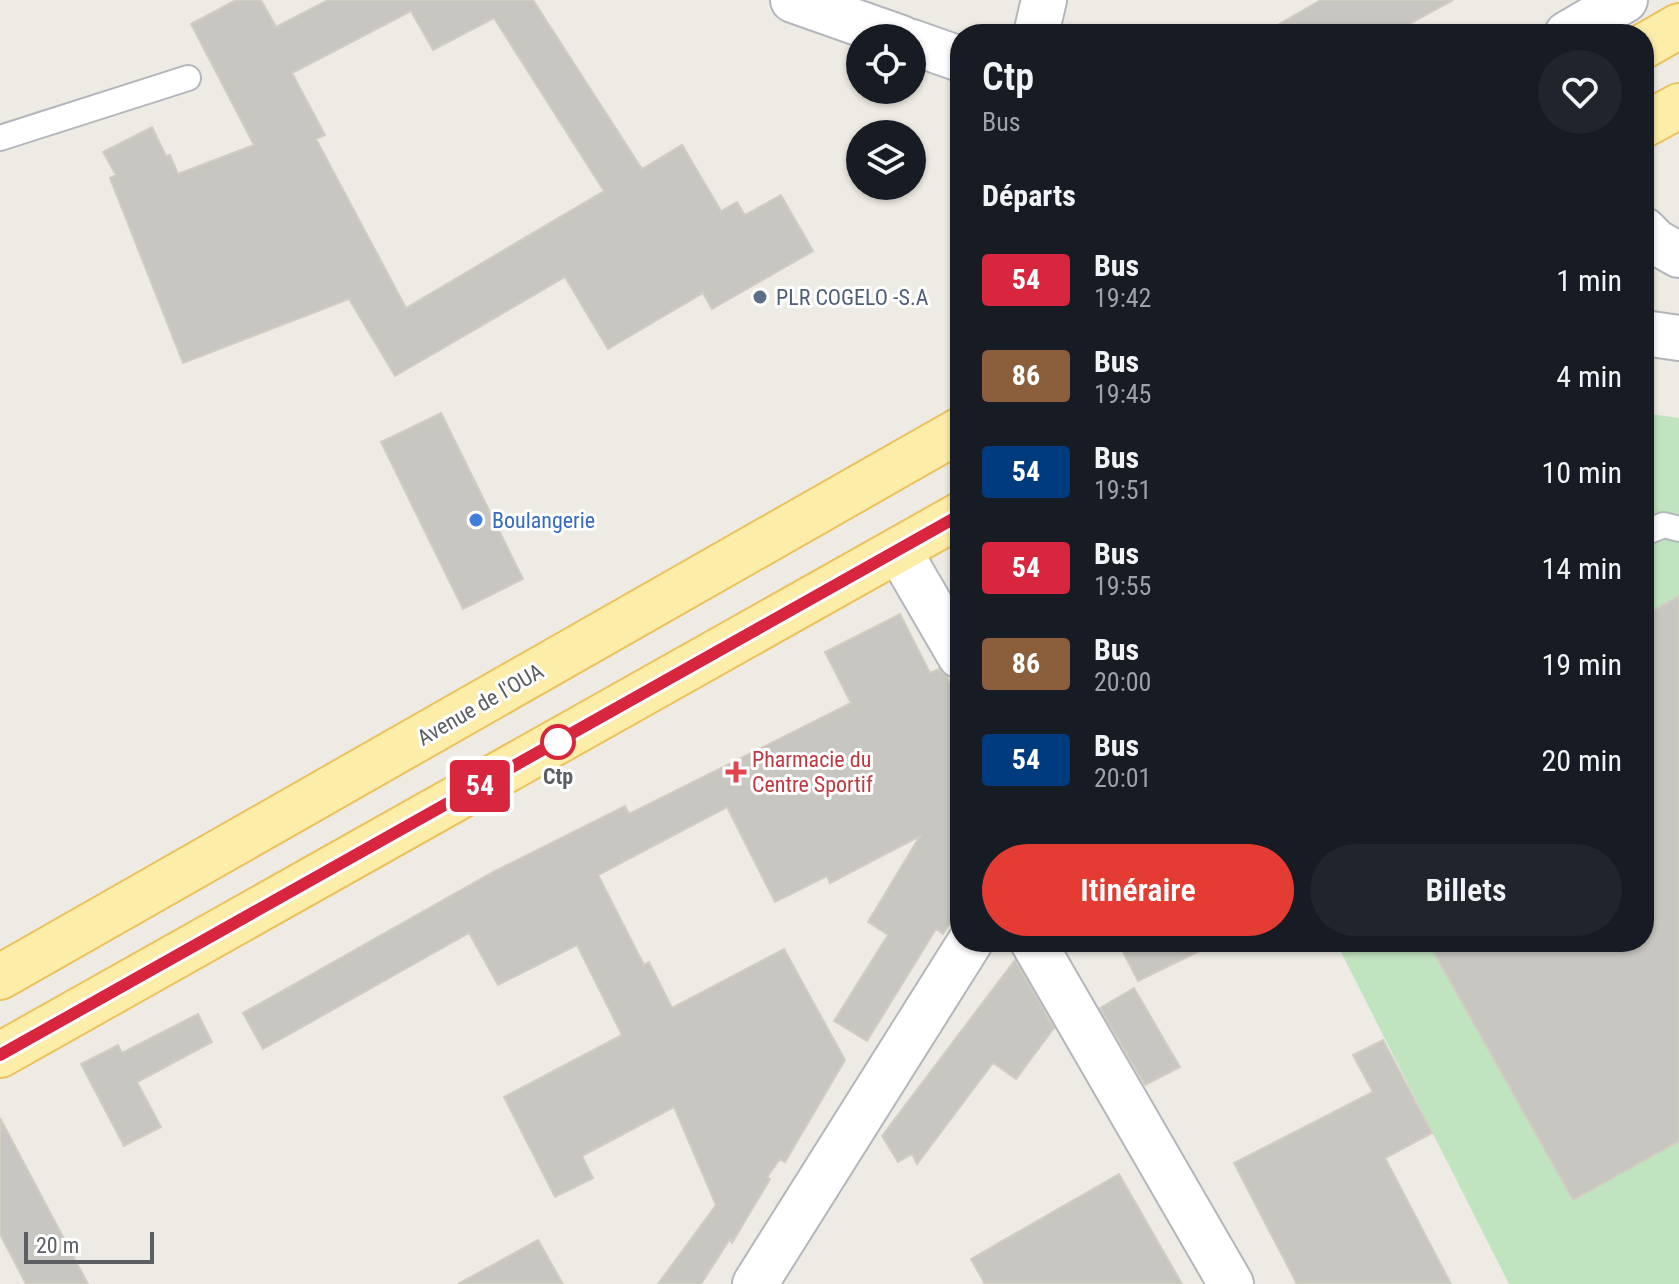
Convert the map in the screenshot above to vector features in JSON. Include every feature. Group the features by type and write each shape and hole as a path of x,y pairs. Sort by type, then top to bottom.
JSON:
{"main road":[{"path":"1654,40 1679,26"},
{"path":"1654,120 1679,106"},
{"name":"Avenue de l'OUA","path":"0,977 950,436"},
{"path":"0,1055 950,521"}],"street":[{"path":"793,0 861,24"},
{"path":"1038,24 1044,0"},
{"path":"1584,24 1625,0"},
{"path":"926,47 950,55"},
{"path":"1654,240 1679,255"},
{"path":"1654,334 1679,338"},
{"path":"899,551 950,639"},
{"path":"755,1284 964,952"},
{"path":"1039,952 1231,1284"}],"lane":[{"path":"0,138 188,78"},
{"path":"1654,529 1664,525 1679,529"}],"green space":[{"path":"1654,414 1679,418 1679,1284 1509,1284 1341,952 1654,952"}],"building":[{"path":"236,0 261,0 276,27 328,0 533,0 642,169 682,145 721,211 737,202 745,215 781,195 813,251 712,309 703,293 608,349 565,277 395,376 349,299 183,363 110,178 116,175 103,152 152,127 178,174 254,145 191,24","holes":["411,11 433,50 494,18 604,191 406,308 316,139 325,135 292,73"]},
{"path":"1321,0 1453,0 1409,24 1279,24"},
{"path":"441,413 523,579 463,609 381,442"},
{"path":"1679,596 1679,1141 1573,1200 1434,952 1654,952 1654,610"},
{"path":"900,614 930,673 939,669 950,684 950,923 943,934 936,929 867,1041 834,1021 888,935 868,922 920,836 830,883 827,876 775,902 727,807 598,875 644,965 649,962 672,1008 784,949 845,1060 785,1162 780,1159 767,1177 770,1179 732,1243 730,1239 701,1284 658,1284 716,1205 674,1107 582,1156 593,1178 555,1197 504,1097 622,1035 577,945 498,985 469,933 263,1049 243,1013 495,871 625,806 629,814 851,703 825,652"},
{"path":"1123,952 1197,952 1138,981"},
{"path":"1015,960 1054,1028 1016,1079 993,1063 917,1164 912,1154 898,1162 882,1136"},
{"path":"1134,988 1180,1067 1145,1085 1100,1008"},
{"path":"198,1014 212,1042 137,1082 161,1127 124,1146 81,1064 118,1045 122,1053"},
{"path":"1383,1040 1432,1133 1385,1158 1451,1284 1297,1284 1234,1163 1373,1092 1353,1055"},
{"path":"0,1118 88,1284 26,1284 0,1234"},
{"path":"1119,1174 1182,1284 985,1284 971,1259"},
{"path":"538,1240 563,1284 458,1284"}],"bus line":[{"name":"54","path":"0,1055 950,521"}],"place":[{"name":"PLR COGELO -S.A","path":"760,297"},
{"name":"Boulangerie","path":"476,520"},
{"name":"Ctp","path":"558,742"},
{"name":"Pharmacie du Centre Sportif","path":"736,772"}]}
